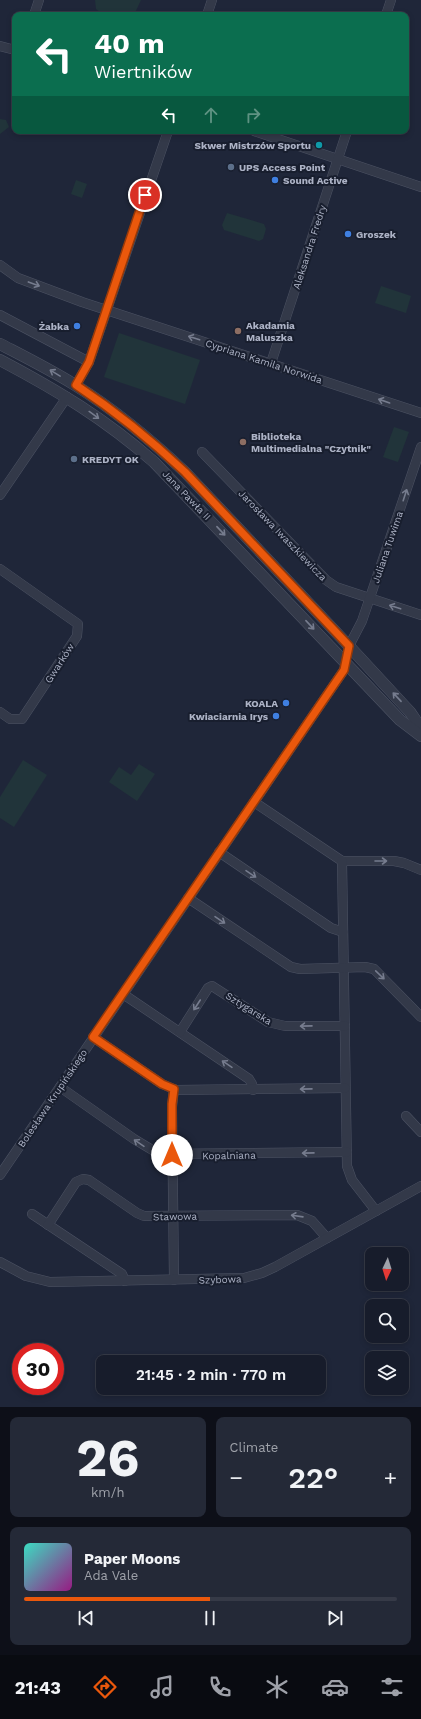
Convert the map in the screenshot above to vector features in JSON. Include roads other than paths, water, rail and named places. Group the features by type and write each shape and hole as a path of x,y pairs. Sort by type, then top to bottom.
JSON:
{"street":[{"path":"35,12 39,0"},
{"path":"208,12 212,0"},
{"path":"387,12 391,0"},
{"path":"0,46 12,49"},
{"path":"0,495 68,397 89,362 167,134"},
{"path":"263,134 421,187"},
{"name":"Aleksandra Fredry","path":"271,363 346,134"},
{"name":"Cypriana Kamila Norwida","path":"0,265 18,278 107,310 421,413"},
{"path":"0,315 89,362"},
{"name":"Jana Pawła II","path":"0,344 76,385 120,417 180,467 410,712 421,728"},
{"name":"Jana Pawła II","path":"0,360 68,397 117,431 154,462 400,720 421,736"},
{"name":"Juliana Tuwima","path":"349,646 360,626 421,447"},
{"name":"Jarosława Iwaszkiewicza","path":"202,452 326,580 336,587 421,615"},
{"name":"Gwarków","path":"0,569 78,624 77,636 22,719 10,719 0,712"},
{"path":"346,663 349,646"},
{"name":"Bolesława Krupińskiego","path":"0,1175 344,670 346,663"},
{"path":"254,802 342,861 390,861 404,863 421,870"},
{"path":"219,852 332,929 343,932"},
{"path":"342,861 347,1166 350,1176 376,1211"},
{"path":"188,898 289,967 300,969 365,966 375,970 421,1017"},
{"name":"Sztygarska","path":"180,1032 209,988 212,986 275,1025 345,1026"},
{"path":"123,994 249,1079 252,1083 253,1090"},
{"path":"93,1037 162,1084 174,1089 184,1091 345,1088"},
{"name":"Kopalniana","path":"60,1087 153,1152 163,1155 347,1152"},
{"path":"174,1089 172,1104 174,1280"},
{"path":"406,1116 421,1132"},
{"name":"Stawowa","path":"48,1225 76,1182 83,1179 89,1180 142,1215 150,1217 297,1215 312,1221 327,1238"},
{"name":"Szybowa","path":"0,1262 22,1275 55,1282 230,1279 254,1276 272,1269 421,1186"},
{"path":"32,1214 122,1274 125,1281"}],"place":[{"name":"Skwer Mistrzów Sportu","path":"319,145"},
{"name":"UPS Access Point","path":"231,167"},
{"name":"Sound Active","path":"275,180"},
{"name":"Groszek","path":"348,234"},
{"name":"Żabka","path":"77,326"},
{"name":"Akadamia Maluszka","path":"238,331"},
{"name":"Biblioteka Multimedialna \"Czytnik\"","path":"243,442"},
{"name":"KREDYT OK","path":"74,459"},
{"name":"KOALA","path":"286,703"},
{"name":"Kwiaciarnia Irys","path":"276,716"}]}
